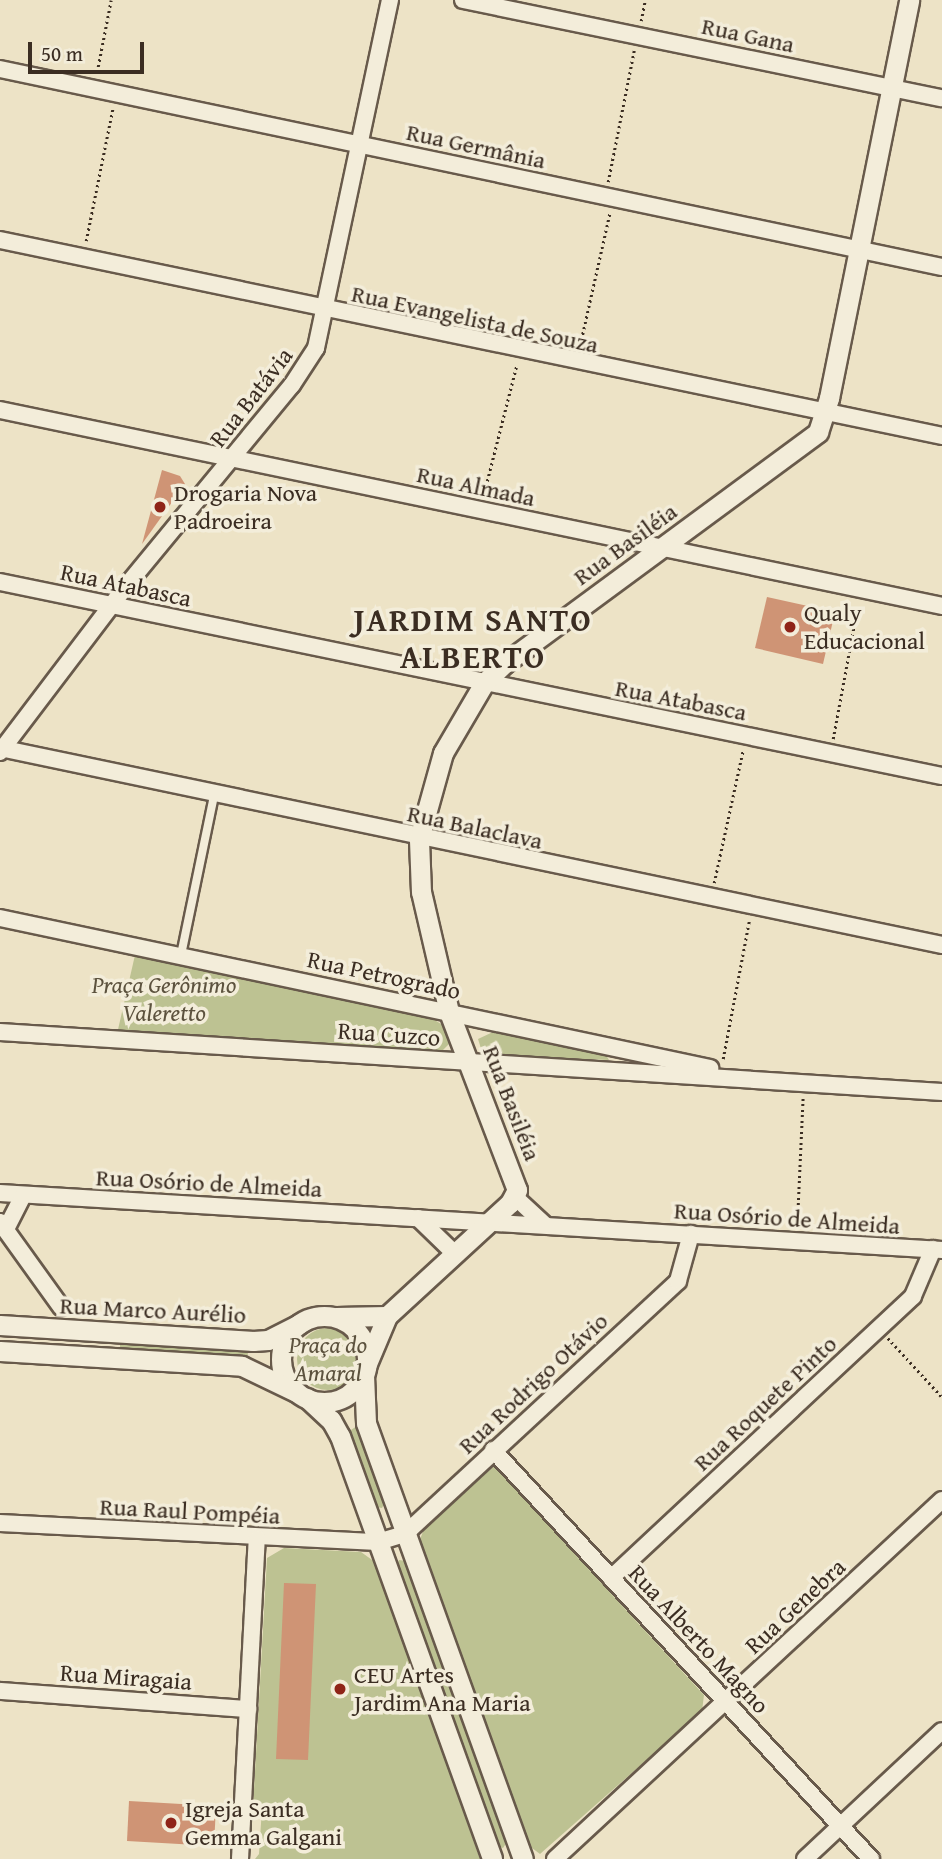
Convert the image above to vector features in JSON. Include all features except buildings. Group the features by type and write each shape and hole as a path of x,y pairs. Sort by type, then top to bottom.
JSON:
{"street":[{"name":"Rua Batávia","path":"1,749 112,605 233,459 310,359 321,337 390,0"},
{"name":"Rua Gana","path":"463,0 942,98"},
{"name":"Rua Basiléia","path":"365,1370 387,1316 515,1197 514,1177 471,1062 449,1012 421,892 419,839 443,753 484,683 524,647 811,439 825,412 909,0"},
{"name":"Rua Germânia","path":"0,69 942,267"},
{"name":"Rua Evangelista de Souza","path":"0,240 520,352 942,436"},
{"name":"Rua Almada","path":"0,410 942,606"},
{"name":"Rua Atabasca","path":"0,582 942,776"},
{"name":"Rua Balaclava","path":"1,749 419,839 942,945"},
{"name":"Rua Petrogrado","path":"0,918 758,1078"},
{"name":"Rua Cuzco","path":"0,1032 758,1078 942,1092"},
{"name":"Rua Osório de Almeida","path":"0,1193 937,1250"},
{"path":"23,1195 3,1225 61,1307"},
{"path":"515,1197 545,1225"},
{"path":"416,1217 454,1253"},
{"name":"Rua Rodrigo Otávio","path":"378,1542 405,1534 678,1281 691,1234"},
{"name":"Rua Roquete Pinto","path":"611,1578 918,1289 937,1250"},
{"path":"387,1316 334,1317 300,1324 287,1338 281,1357 285,1377 331,1420 340,1436 492,1859"},
{"path":"334,1317 350,1325 362,1339 365,1370 363,1415 523,1859"},
{"name":"Rua Marco Aurélio","path":"0,1325 253,1342 268,1340 300,1324"},
{"path":"99,1358 101,1332"},
{"name":"Rua Marco Aurélio","path":"0,1351 242,1366 302,1395"},
{"path":"302,1395 340,1399 365,1370"},
{"name":"Rua Alberto Magno","path":"493,1450 871,1859"},
{"name":"Rua Genebra","path":"555,1859 942,1500"},
{"name":"Rua Raul Pompéia","path":"0,1523 378,1542"},
{"path":"240,1859 257,1538"},
{"name":"Rua Miragaia","path":"0,1691 248,1709"},
{"path":"805,1859 942,1731"}],"lane":[{"path":"181,955 214,796"}],"path":[{"path":"94,89 111,0"},
{"path":"576,363 645,0"},
{"path":"82,258 116,93"},
{"path":"480,510 520,352"},
{"path":"830,753 860,591"},
{"path":"710,899 746,736"},
{"path":"721,1070 751,907"},
{"path":"797,1241 803,1083"},
{"path":"879,1328 942,1397"}],"green space":[{"name":"Praça Gerônimo Valeretto","path":"135,955 431,1018 448,1028 451,1042 440,1053 117,1034"},
{"path":"493,1032 606,1055 609,1060 483,1055 478,1039"},
{"name":"Praça do Amaral","path":"322,1328 334,1328 350,1337 357,1347 357,1371 350,1381 334,1390 322,1390 311,1385 302,1376 297,1365 297,1353 302,1342 311,1333"},
{"path":"120,1341 247,1350 248,1354 246,1358 120,1350"},
{"path":"357,1426 385,1502 382,1508 376,1507 348,1432"},
{"path":"494,1466 704,1695 702,1711 540,1854 528,1845 419,1542 424,1529"},
{"name":"CEU Artes Jardim Ana Maria","path":"284,1548 361,1552 375,1562 480,1859 255,1859 259,1854 262,1808 253,1807 267,1558"},
{"path":"399,1560 406,1561 507,1842 503,1848 497,1846 396,1566"}],"place":[{"name":"Drogaria Nova Padroeira","path":"160,507"},
{"name":"Qualy Educacional","path":"790,627"},
{"name":"CEU Artes Jardim Ana Maria","path":"340,1689"},
{"name":"Igreja Santa Gemma Galgani","path":"171,1823"}],"district":[{"name":"JARDIM SANTO ALBERTO","path":"473,640"}]}
